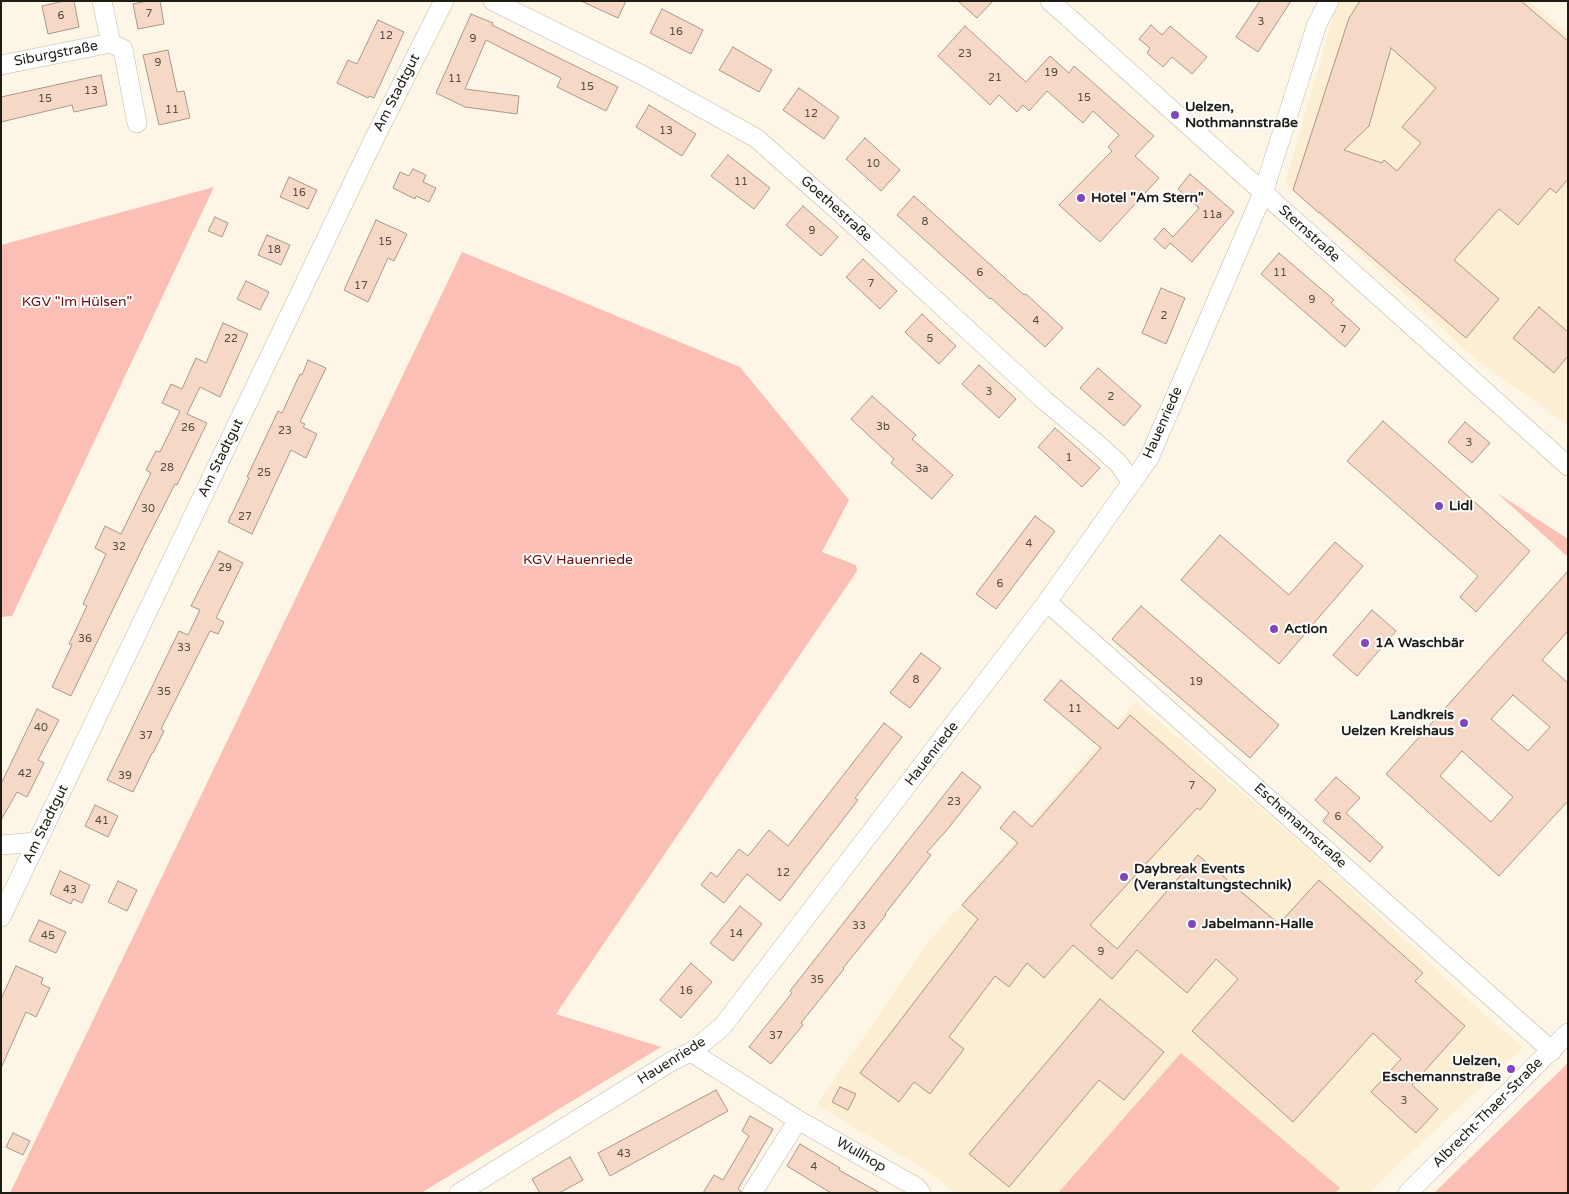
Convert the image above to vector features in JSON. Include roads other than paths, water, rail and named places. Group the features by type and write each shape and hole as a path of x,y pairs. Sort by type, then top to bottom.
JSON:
{"street":[{"name":"Siburgstraße","path":"102,1 111,43"},
{"name":"Am Stadtgut","path":"1,917 375,137 444,1"},
{"name":"Goethestraße","path":"493,1 644,76 756,138 843,215 1044,400 1102,448 1119,464 1132,483"},
{"name":"Sternstraße","path":"1050,1 1568,466"},
{"name":"Hauenriede","path":"459,1193 672,1061 691,1052 722,1027 1047,602 1149,458 1263,193 1318,24 1329,1"},
{"name":"Siburgstraße","path":"1,65 111,43 123,49 137,123"},
{"name":"Eschemannstraße","path":"1047,602 1552,1051"},
{"path":"1,844 38,842"},
{"name":"Albrecht-Thaer-Straße","path":"1408,1193 1568,1033"},
{"name":"Wullhop","path":"691,1052 798,1120 916,1187 921,1193"},
{"path":"752,1193 798,1120"}],"place":[{"name":"Uelzen, Nothmannstraße","path":"1175,115"},
{"name":"Hotel \"Am Stern\"","path":"1081,198"},
{"name":"Lidl","path":"1439,506"},
{"name":"Action","path":"1274,629"},
{"name":"1A Waschbär","path":"1365,643"},
{"name":"Landkreis Uelzen Kreishaus","path":"1464,723"},
{"name":"Daybreak Events (Veranstaltungstechnik)","path":"1124,877"},
{"name":"Jabelmann-Halle","path":"1192,924"},
{"name":"Uelzen, Eschemannstraße","path":"1511,1069"}],"park label":[{"name":"KGV \"Im Hülsen\"","path":"77,302"},
{"name":"KGV Hauenriede","path":"578,560"}]}
